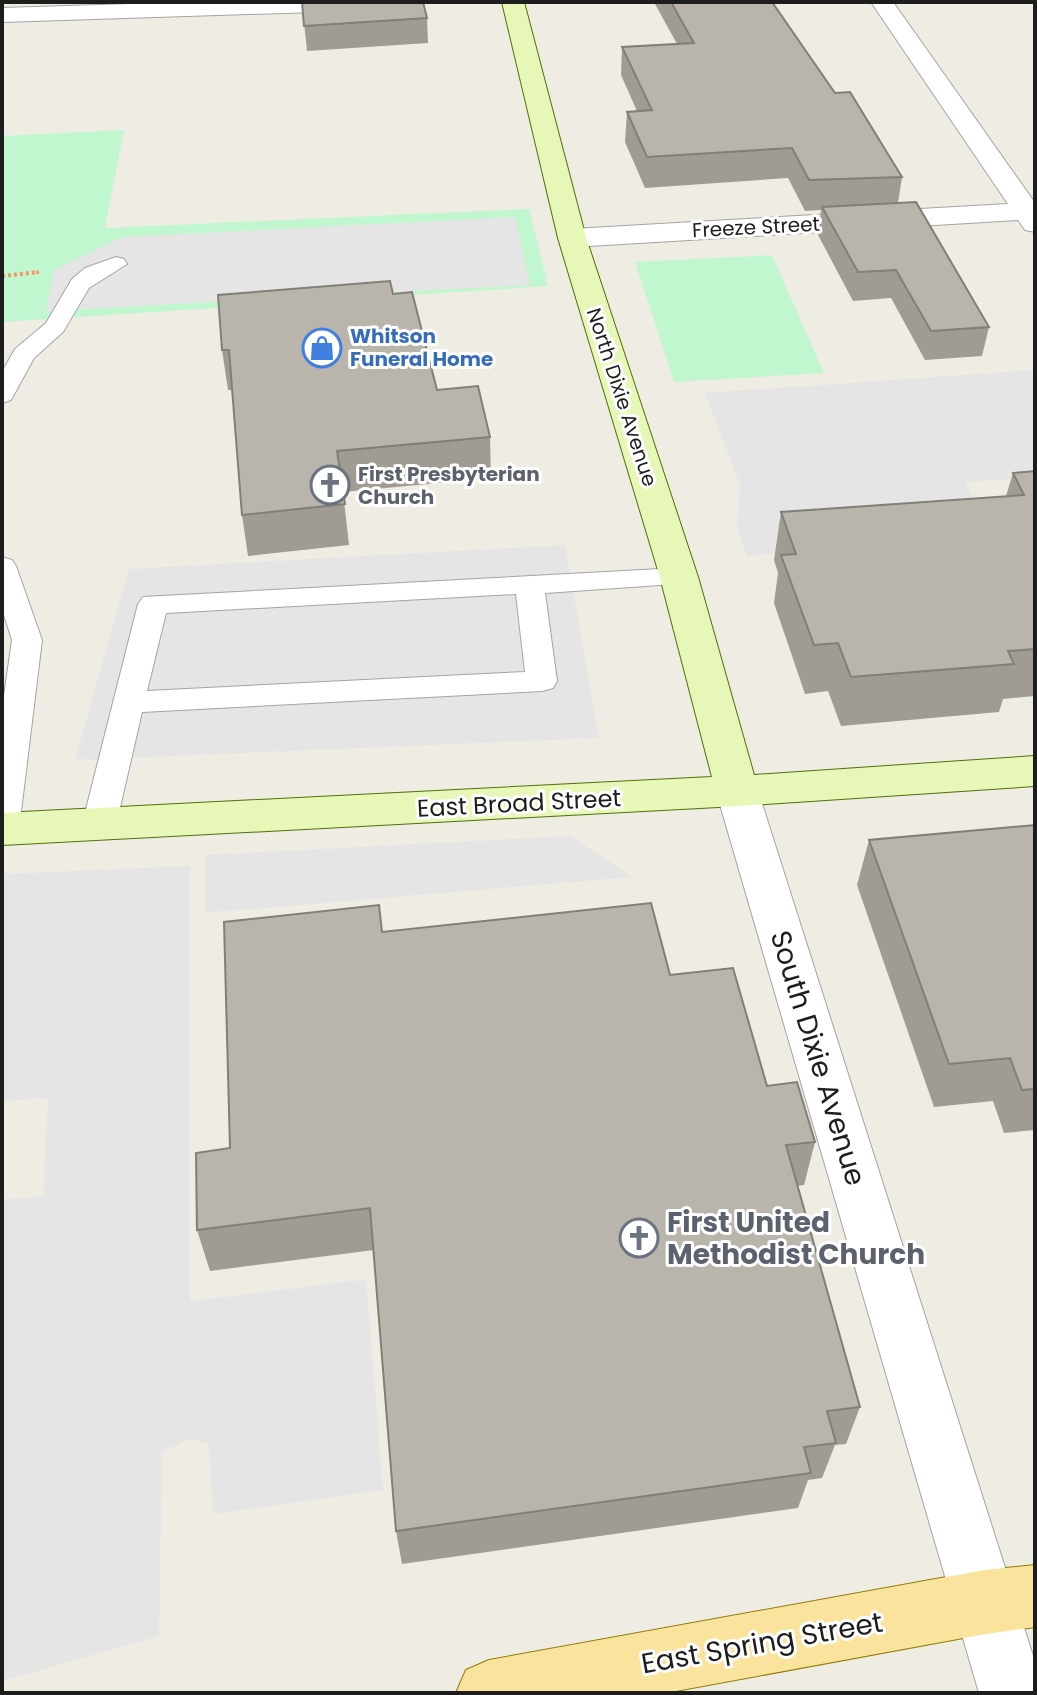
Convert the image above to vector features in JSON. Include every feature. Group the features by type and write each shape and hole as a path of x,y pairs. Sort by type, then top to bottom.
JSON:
{"main road":[{"name":"East Spring Street","path":"489,1693 1010,1599"}],"street":[{"path":"2,15 407,2"},
{"name":"North Dixie Avenue","path":"513,2 572,238 679,577 737,791"},
{"path":"882,2 1032,216"},
{"name":"Freeze Street","path":"572,238 1032,216"},
{"name":"East Broad Street","path":"2,828 737,791 1035,771"},
{"name":"South Dixie Avenue","path":"737,791 1010,1599 1012,1693"}],"lane":[{"path":"2,395 24,354 55,327 80,284 93,273 116,264"},
{"path":"2,566 27,640 2,828"},
{"path":"99,825 153,604 679,577"},
{"path":"130,702 542,681 529,583"}],"green space":[{"path":"124,130 105,228 529,209 548,286 2,322 2,136"},
{"path":"772,255 824,373 674,382 635,262"}],"shaded area":[{"path":"515,217 530,285 46,311 54,270 122,237"},
{"path":"1035,370 1035,477 965,482 994,537 747,556 737,528 740,485 705,393"},
{"path":"565,545 599,738 75,760 129,569"},
{"path":"570,836 633,877 205,913 205,855"},
{"path":"190,866 190,1301 366,1279 383,1490 213,1514 209,1444 192,1438 162,1452 159,1636 2,1681 2,1200 43,1196 48,1098 2,1101 2,874"}],"building":[{"path":"302,2 423,2 427,18 304,26"},
{"path":"671,2 772,2 835,93 850,92 902,177 809,180 792,148 647,157 627,112 652,110 622,47 694,43"},
{"path":"916,202 989,327 931,331 896,270 858,272 822,207"},
{"path":"390,281 393,294 412,292 437,390 478,386 490,437 337,451 345,504 242,515 229,350 222,350 218,295"},
{"path":"1035,471 1035,649 1008,651 1014,664 851,677 838,643 814,645 781,555 796,554 781,512 1024,495 1013,473"},
{"path":"1035,825 1035,1089 1022,1090 1010,1058 949,1064 869,840"},
{"name":"First United Methodist Church","path":"651,903 670,975 733,968 767,1086 797,1082 815,1142 786,1145 860,1407 827,1411 836,1443 804,1447 811,1473 396,1531 370,1208 197,1230 196,1153 230,1148 224,922 379,905 382,932"}],"place":[{"name":"Whitson Funeral Home","path":"322,348"},
{"name":"First Presbyterian Church","path":"330,485"},
{"name":"First United Methodist Church","path":"639,1238"}]}
